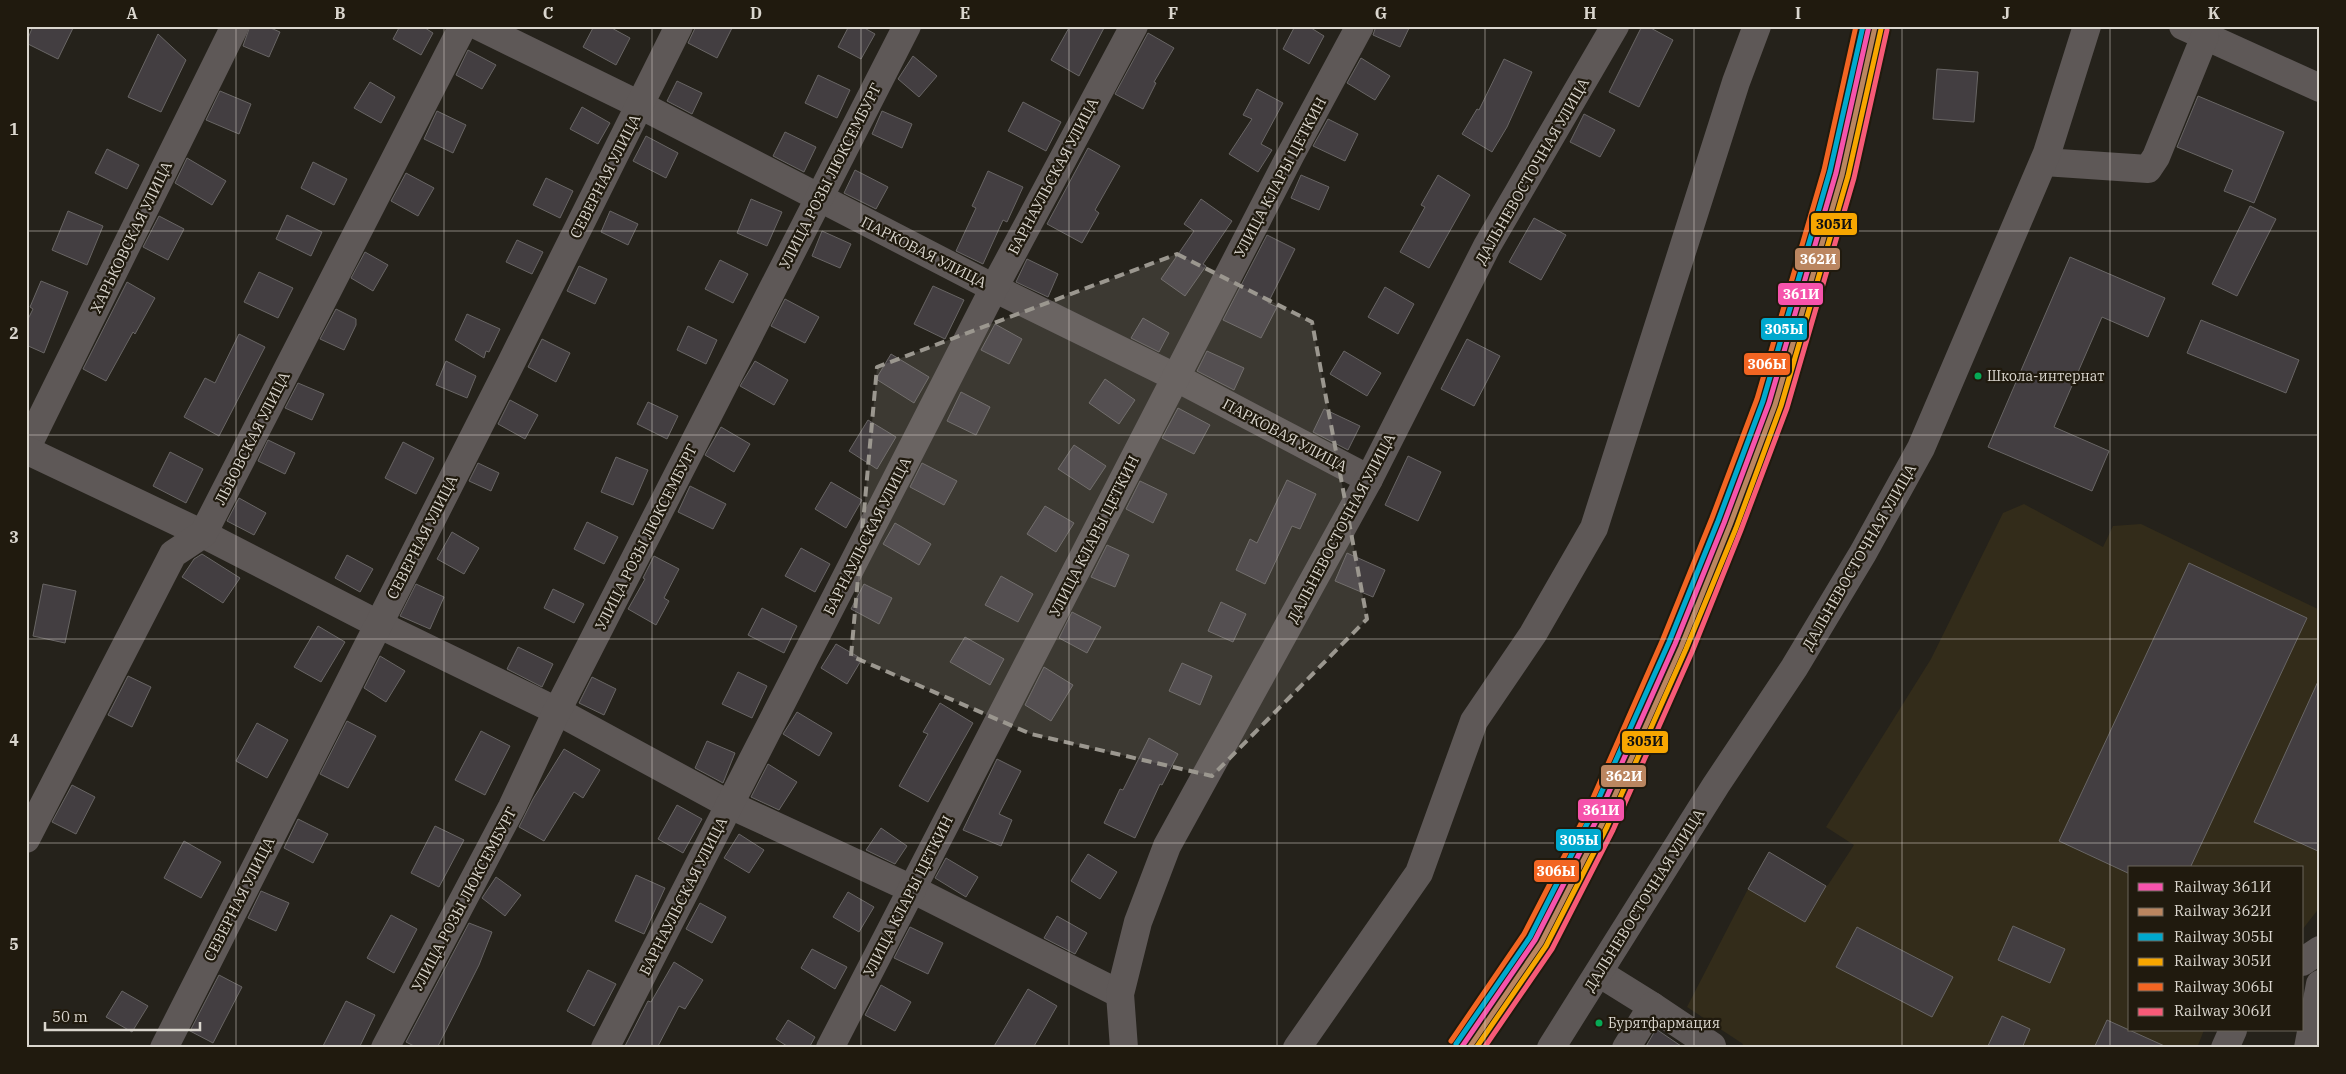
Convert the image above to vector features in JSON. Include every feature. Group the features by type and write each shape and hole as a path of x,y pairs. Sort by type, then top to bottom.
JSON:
{"street":[{"name":"ХАРЬКОВСКАЯ УЛИЦА","path":"26,449 235,26"},
{"name":"ЛЬВОВСКАЯ УЛИЦА","path":"26,839 174,554 203,534 463,26"},
{"name":"ПАРКОВАЯ УЛИЦА","path":"478,26 640,106 994,288 1175,377 1369,479"},
{"name":"СЕВЕРНАЯ УЛИЦА","path":"164,1048 679,26"},
{"name":"УЛИЦА РОЗЫ ЛЮКСЕМБУРГ","path":"385,1048 512,807 557,711 907,26"},
{"name":"БАРНАУЛЬСКАЯ УЛИЦА","path":"606,1048 994,288 1134,26"},
{"name":"УЛИЦА КЛАРЫ ЦЕТКИН","path":"830,1048 1175,377 1360,26"},
{"name":"ДАЛЬНЕВОСТОЧНАЯ УЛИЦА","path":"1124,1048 1120,994 1138,922 1168,846 1369,479 1487,246 1614,26"},
{"path":"1297,1048 1419,873 1474,721 1533,634 1594,528 1736,82 1757,26"},
{"name":"ДАЛЬНЕВОСТОЧНАЯ УЛИЦА","path":"1551,1048 1716,785 1794,668 1863,553 1917,456 2044,162 2087,26"},
{"path":"2044,162 2148,169 2156,157 2194,31 2320,88"},
{"path":"26,449 203,534 378,624 557,711 730,805 912,889 1120,994"},
{"path":"2304,961 2320,950"},
{"path":"1598,973 1712,1046 1710,1048"},
{"path":"2308,1048 2320,984"},
{"path":"1626,1048 1652,1006"},
{"path":"2225,1048 2232,1032"}],"highlighted area":[{"path":"1177,254 1312,322 1367,619 1212,776 1031,734 851,656 877,367"}],"shaded area":[{"path":"2024,504 2103,547 2113,526 2141,524 2320,610 2320,907 2304,927 2304,866 2128,866 2128,1032 2203,1032 2197,1048 1741,1048 1743,1044 1687,1007 1769,852 1826,886 1854,845 1826,827 1931,659 2003,513"}],"building":[{"path":"33,26 74,26 58,59 26,43"},
{"path":"250,26 266,26 280,32 269,57 243,46"},
{"path":"400,26 422,26 433,33 421,55 393,39"},
{"path":"594,26 608,26 630,38 616,65 583,47"},
{"path":"696,26 733,26 717,58 688,43"},
{"path":"849,26 861,26 875,34 861,59 838,47"},
{"path":"1070,26 1105,26 1079,76 1051,60"},
{"path":"1295,26 1308,26 1324,36 1309,64 1283,49"},
{"path":"1376,26 1410,26 1400,47 1373,35"},
{"path":"1642,26 1647,26 1673,40 1639,107 1609,92"},
{"path":"1148,33 1174,48 1154,82 1156,83 1143,109 1115,94"},
{"path":"158,34 186,60 161,112 128,97"},
{"path":"468,50 496,65 482,89 456,75"},
{"path":"913,56 937,76 919,97 898,79"},
{"path":"1361,58 1390,76 1375,100 1347,83"},
{"path":"1504,59 1532,72 1507,127 1492,152 1462,134 1477,109 1479,110"},
{"path":"1937,69 1978,72 1974,122 1933,119"},
{"path":"818,75 850,90 837,118 805,103"},
{"path":"677,81 702,93 692,114 667,101"},
{"path":"370,82 395,97 381,123 354,108"},
{"path":"1257,89 1283,103 1261,144 1272,150 1258,172 1229,154 1252,119 1243,115"},
{"path":"220,91 251,104 239,134 206,120"},
{"path":"2198,96 2284,132 2254,203 2224,191 2233,170 2177,147"},
{"path":"1023,102 1061,122 1046,151 1008,131"},
{"path":"582,107 610,123 598,144 570,129"},
{"path":"437,111 466,125 453,153 424,139"},
{"path":"882,111 912,124 902,148 872,134"},
{"path":"1584,114 1615,130 1600,157 1570,142"},
{"path":"1328,119 1358,134 1345,161 1313,146"},
{"path":"785,132 816,147 804,172 773,156"},
{"path":"646,136 678,153 666,178 633,161"},
{"path":"1088,148 1120,166 1095,210 1099,213 1082,243 1047,224"},
{"path":"107,149 139,165 127,189 95,173"},
{"path":"187,158 226,181 212,205 175,183"},
{"path":"313,162 347,179 334,205 301,188"},
{"path":"855,170 888,187 876,209 844,193"},
{"path":"988,171 1023,187 1007,222 1003,220 983,264 956,251 976,208 972,206"},
{"path":"406,173 434,188 418,216 391,201"},
{"path":"1301,175 1329,187 1319,210 1291,198"},
{"path":"1438,175 1470,195 1429,268 1400,252 1425,207 1421,205"},
{"path":"546,178 573,191 560,218 533,205"},
{"path":"751,199 782,212 767,246 737,233"},
{"path":"1201,199 1232,221 1203,264 1206,266 1185,296 1161,279 1194,231 1184,224"},
{"path":"2250,206 2276,219 2237,296 2212,284"},
{"path":"68,211 103,226 87,265 52,250"},
{"path":"610,211 638,224 628,245 601,232"},
{"path":"287,215 322,232 311,256 276,239"},
{"path":"159,216 184,229 168,260 143,247"},
{"path":"1534,218 1566,235 1541,280 1509,262"},
{"path":"822,231 851,244 840,268 812,256"},
{"path":"1267,235 1295,249 1268,303 1277,307 1261,338 1223,320"},
{"path":"517,240 543,252 532,274 506,262"},
{"path":"365,252 388,265 373,291 351,278"},
{"path":"2070,257 2165,298 2148,337 2102,317 2054,427 2109,451 2092,491 1988,447"},
{"path":"1027,259 1058,274 1048,297 1016,282"},
{"path":"720,260 748,274 733,303 705,289"},
{"path":"579,266 607,279 595,304 567,291"},
{"path":"259,272 293,288 278,318 244,302"},
{"path":"41,281 68,292 44,353 26,345 26,323 33,309 30,307"},
{"path":"127,282 155,298 135,334 133,332 106,381 83,369"},
{"path":"933,286 964,300 945,339 914,324"},
{"path":"1385,287 1414,304 1398,334 1368,317"},
{"path":"785,299 819,317 805,343 771,326"},
{"path":"336,309 356,319 356,325 344,350 320,339"},
{"path":"467,314 500,329 489,352 486,351 484,358 455,340"},
{"path":"1143,318 1169,333 1159,352 1131,338"},
{"path":"2201,320 2299,360 2286,393 2187,353"},
{"path":"995,324 1022,339 1009,364 981,350"},
{"path":"688,326 717,340 706,364 677,350"},
{"path":"239,334 265,347 219,436 184,417 205,378 215,383"},
{"path":"542,339 570,353 556,382 528,367"},
{"path":"1467,339 1500,356 1474,406 1441,389"},
{"path":"1207,351 1244,368 1234,390 1197,371"},
{"path":"1344,351 1381,373 1367,396 1330,374"},
{"path":"891,354 929,377 914,403 876,379"},
{"path":"446,361 476,376 467,398 436,385"},
{"path":"755,361 788,380 774,405 740,386"},
{"path":"1105,379 1135,400 1119,424 1089,403"},
{"path":"298,383 324,394 312,420 285,408"},
{"path":"961,392 990,407 976,435 947,421"},
{"path":"510,400 538,415 525,439 498,424"},
{"path":"648,402 678,416 667,439 637,424"},
{"path":"1178,408 1210,425 1194,454 1162,438"},
{"path":"1324,409 1360,426 1348,450 1313,432"},
{"path":"868,420 896,437 877,469 849,451"},
{"path":"721,427 750,444 734,472 705,455"},
{"path":"268,440 295,453 285,474 258,461"},
{"path":"403,442 434,458 416,494 385,478"},
{"path":"1074,445 1106,466 1090,490 1058,469"},
{"path":"170,452 203,469 186,503 153,486"},
{"path":"1408,456 1441,472 1418,521 1385,505"},
{"path":"616,457 648,470 633,505 601,492"},
{"path":"478,463 499,473 491,491 469,481"},
{"path":"922,463 957,481 944,505 910,487"},
{"path":"1287,480 1316,494 1300,529 1292,526 1265,584 1236,570 1250,539 1257,543"},
{"path":"1140,481 1167,494 1153,523 1126,509"},
{"path":"831,482 862,500 846,528 815,509"},
{"path":"690,486 726,504 713,529 678,512"},
{"path":"239,498 266,513 254,535 227,521"},
{"path":"1045,506 1074,523 1056,552 1027,534"},
{"path":"587,522 618,537 604,564 574,549"},
{"path":"895,523 931,544 919,565 883,544"},
{"path":"452,532 479,548 464,574 437,559"},
{"path":"1107,545 1129,555 1115,587 1091,577"},
{"path":"801,548 830,564 815,592 785,576"},
{"path":"1347,553 1385,570 1373,597 1335,581"},
{"path":"202,554 240,578 223,603 182,577 194,559"},
{"path":"347,555 373,569 360,592 335,578"},
{"path":"654,556 679,569 664,598 669,601 656,625 628,609 645,579 643,578"},
{"path":"2189,563 2307,618 2191,866 2128,866 2128,873 2059,841"},
{"path":"1001,576 1033,594 1018,622 985,605"},
{"path":"43,584 76,591 65,643 33,636"},
{"path":"416,584 444,597 430,629 400,616"},
{"path":"864,584 892,598 879,624 851,609"},
{"path":"553,589 584,604 574,623 544,608"},
{"path":"1221,602 1246,614 1233,642 1208,631"},
{"path":"762,608 797,626 784,653 748,635"},
{"path":"1072,612 1101,627 1087,653 1059,638"},
{"path":"318,626 345,642 321,682 294,667"},
{"path":"965,637 1004,659 990,685 950,662"},
{"path":"836,644 862,659 847,684 821,668"},
{"path":"518,647 553,664 542,687 507,669"},
{"path":"380,656 405,671 386,702 364,688"},
{"path":"1182,663 1212,676 1200,705 1169,691"},
{"path":"1044,667 1073,685 1051,721 1025,705"},
{"path":"738,672 767,686 752,718 722,704"},
{"path":"128,676 151,687 132,727 108,715"},
{"path":"592,677 616,689 604,715 579,703"},
{"path":"2320,677 2320,852 2254,822"},
{"path":"940,703 973,723 928,802 899,786 928,734 923,732"},
{"path":"797,712 832,733 819,756 783,734"},
{"path":"347,721 376,736 348,788 320,774"},
{"path":"257,723 288,740 267,778 236,761"},
{"path":"481,731 510,746 485,795 455,780"},
{"path":"1149,738 1178,754 1162,785 1160,784 1135,838 1104,823 1120,789 1123,790"},
{"path":"707,741 735,753 723,783 695,768"},
{"path":"564,749 600,770 583,798 574,792 544,841 519,827 533,799"},
{"path":"997,759 1021,771 999,814 1012,820 1001,846 963,830"},
{"path":"768,764 797,782 779,810 751,797"},
{"path":"72,785 95,797 76,834 52,822"},
{"path":"677,805 702,819 683,853 658,839"},
{"path":"298,819 328,834 313,863 284,848"},
{"path":"435,826 464,840 439,887 411,873"},
{"path":"881,828 907,846 895,864 866,850"},
{"path":"739,834 764,850 749,873 724,858"},
{"path":"184,841 221,862 201,898 164,878"},
{"path":"1769,852 1826,886 1805,922 1748,889"},
{"path":"1088,854 1117,872 1100,899 1071,881"},
{"path":"946,858 978,877 966,897 935,878"},
{"path":"636,875 665,888 644,934 615,921"},
{"path":"496,877 521,895 505,916 482,898"},
{"path":"261,891 289,903 276,931 248,918"},
{"path":"848,892 874,907 859,932 833,917"},
{"path":"700,903 726,917 712,943 686,929"},
{"path":"391,915 417,929 394,973 367,958"},
{"path":"1057,916 1087,933 1075,954 1044,938"},
{"path":"469,923 492,932 479,965 437,1048 418,1048 406,1042"},
{"path":"2013,926 2065,949 2050,983 1998,960"},
{"path":"910,927 943,943 928,974 894,958"},
{"path":"1857,927 1953,977 1932,1017 1836,967"},
{"path":"812,949 847,967 835,989 801,968"},
{"path":"674,962 703,980 685,1009 679,1006 657,1048 624,1048 648,1001 651,1002"},
{"path":"588,970 616,984 594,1026 567,1011"},
{"path":"219,975 242,987 213,1043 190,1031"},
{"path":"881,985 911,1002 895,1031 865,1015"},
{"path":"1028,989 1057,1006 1033,1048 993,1048"},
{"path":"122,991 148,1006 132,1032 106,1017"},
{"path":"346,1001 375,1015 359,1048 322,1048"},
{"path":"2002,1016 2030,1029 2022,1048 1987,1048"},
{"path":"788,1020 815,1037 809,1048 790,1048 776,1039"},
{"path":"2107,1020 2128,1029 2128,1032 2134,1032 2169,1048 2094,1048"},
{"path":"1656,1029 1684,1048 1645,1048"}],"rail line":[{"name":"306Ы","path":"1451,1041 1524,934 1585,816 1663,639 1712,518 1757,399 1824,170 1856,26"},
{"name":"305Ы","path":"1456,1044 1530,937 1590,818 1669,642 1718,521 1763,401 1830,171 1863,26"},
{"name":"361И","path":"1461,1048 1535,940 1596,821 1675,644 1724,523 1769,403 1836,173 1869,26"},
{"name":"362И","path":"1469,1048 1541,943 1602,824 1681,647 1730,525 1775,405 1842,175 1875,27"},
{"name":"305И","path":"1476,1048 1546,946 1607,827 1686,649 1736,528 1781,406 1848,176 1881,29"},
{"name":"306И","path":"1484,1048 1552,949 1613,830 1692,652 1741,530 1787,408 1854,178 1887,30"}],"place":[{"name":"Школа-интернат","path":"1978,376"},
{"name":"Бурятфармация","path":"1599,1023"}]}
